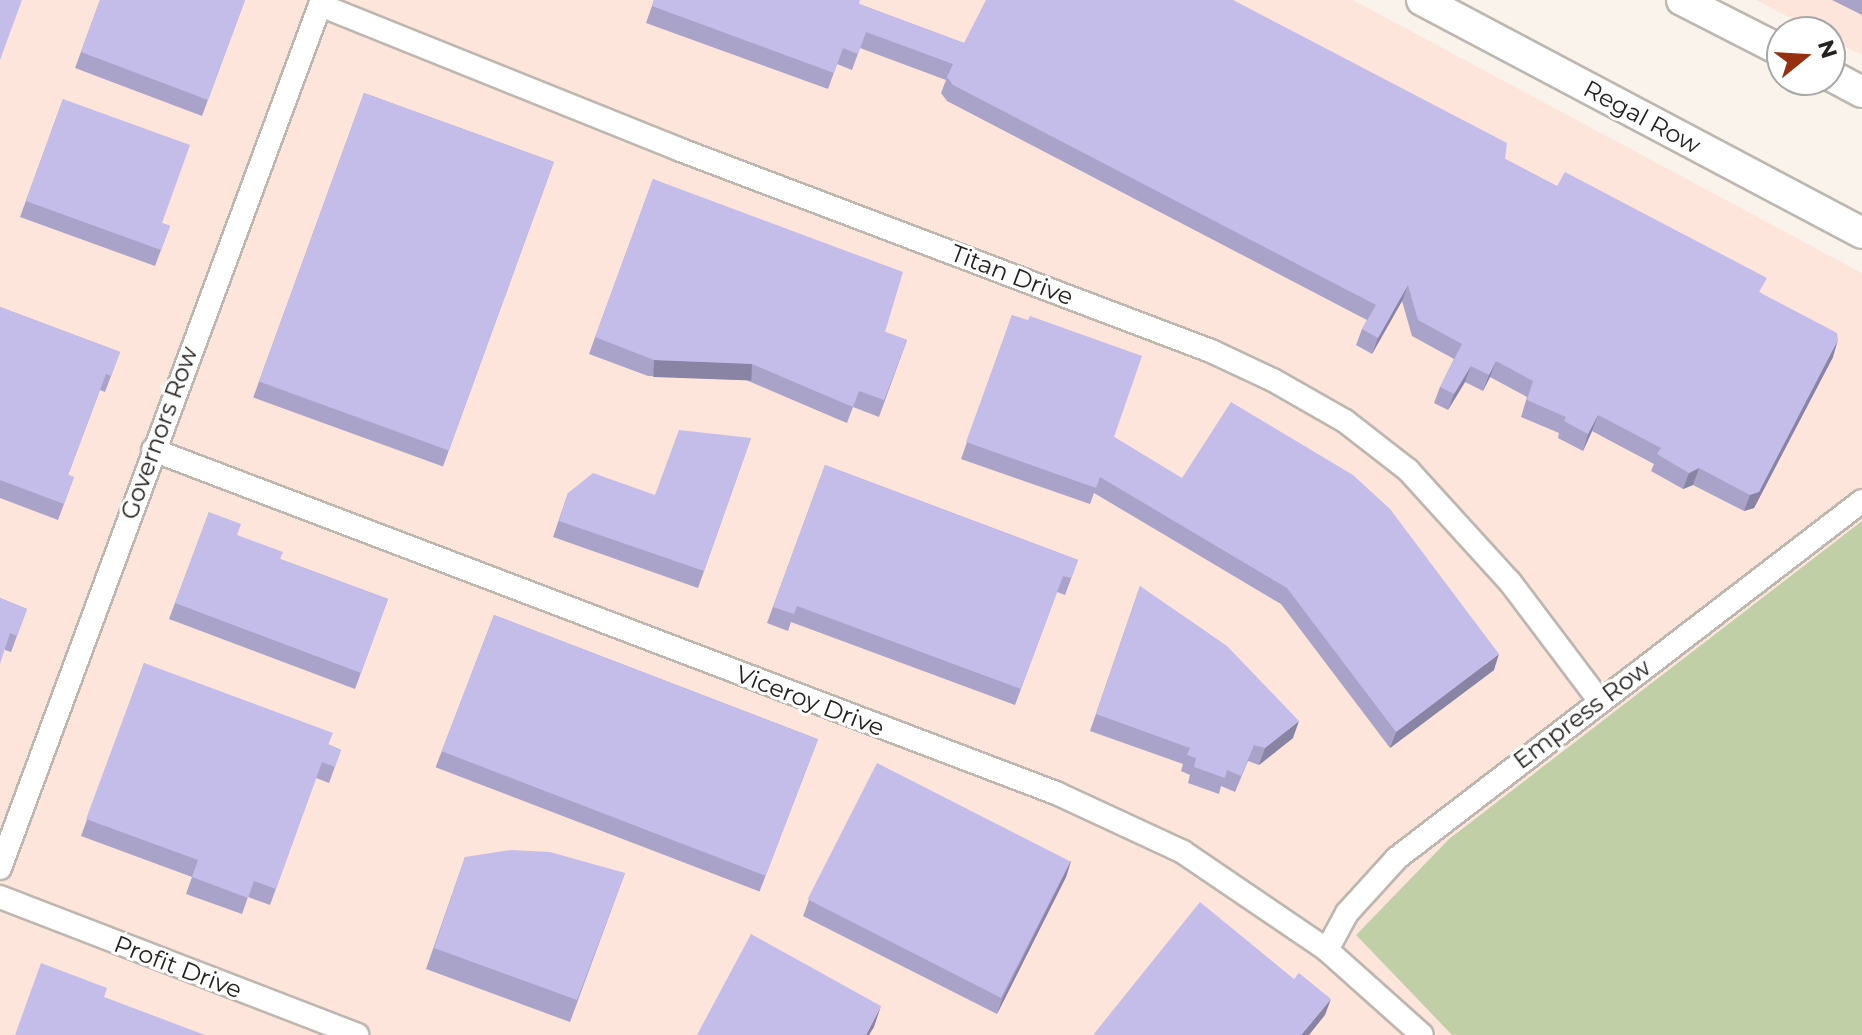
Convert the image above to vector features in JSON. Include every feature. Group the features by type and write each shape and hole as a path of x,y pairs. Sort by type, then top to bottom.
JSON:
{"main road":[{"name":"Regal Row","path":"1422,0 1862,233"},
{"path":"1682,0 1766,43"}],"street":[{"name":"Governors Row","path":"0,868 321,2"},
{"name":"Titan Drive","path":"321,2 678,149 1211,351 1273,380 1345,421 1408,470 1510,582 1599,700"},
{"name":"Viceroy Drive","path":"153,450 1056,793 1183,852 1327,950 1422,1035"},
{"name":"Empress Row","path":"1327,950 1374,877 1599,700 1862,501"},
{"name":"Profit Drive","path":"0,897 357,1035"}],"shaded area":[{"path":"0,0 1353,0 1862,273 1862,521 1449,839 1356,935 1452,1035 0,1035"},
{"path":"1756,0 1862,0 1862,55 1846,47 1846,16 1786,16"}],"green space":[{"path":"1862,521 1862,1035 1452,1035 1356,935 1449,839"}],"building":[{"path":"0,0 22,0 0,60"},
{"path":"100,0 245,0 208,100 81,52"},
{"path":"654,0 860,0 859,4 964,43 986,0 1233,0 1507,143 1505,159 1557,186 1565,172 1767,278 1759,292 1837,333 1838,340 1759,492 1750,495 1699,468 1689,473 1657,454 1661,448 1598,415 1588,434 1564,421 1566,417 1527,400 1533,381 1496,361 1489,375 1471,366 1454,394 1440,387 1462,344 1418,320 1408,285 1378,338 1362,329 1376,305 953,85 947,77 953,64 866,32 858,54 843,48 834,73 652,6"},
{"path":"364,93 554,162 449,451 259,381"},
{"path":"63,99 190,145 162,223 170,226 161,250 26,201"},
{"path":"653,179 903,272 885,332 907,340 884,400 859,391 853,407 752,364 654,360 595,337"},
{"path":"0,307 120,352 111,376 106,374 68,475 74,477 64,504 0,480"},
{"path":"1012,315 1028,320 1030,316 1142,356 1114,437 1182,478 1231,402 1353,475 1390,509 1499,654 1396,732 1287,588 1100,477 1096,488 966,442"},
{"path":"679,430 751,438 704,571 559,521 568,493 593,473 655,495"},
{"path":"825,465 1078,560 1071,578 1063,576 1021,689 797,606 794,614 773,607"},
{"path":"209,512 241,524 237,535 283,552 280,559 388,599 361,673 175,603"},
{"path":"1140,586 1227,646 1299,721 1265,748 1254,745 1241,776 1227,770 1225,778 1194,767 1196,758 1187,755 1190,748 1096,714"},
{"path":"0,598 27,609 17,636 10,633 0,664"},
{"path":"494,615 818,739 766,876 442,751"},
{"path":"144,663 333,733 328,745 341,750 335,767 322,762 276,889 254,881 248,898 192,877 198,860 86,819"},
{"path":"877,763 1070,862 1001,998 808,899"},
{"path":"510,850 550,852 625,873 577,1000 434,948 465,857"},
{"path":"1200,902 1294,979 1299,973 1331,999 1301,1035 1093,1035"},
{"path":"751,934 881,1006 866,1035 697,1035"},
{"path":"41,963 107,988 104,997 205,1035 15,1035"}]}
